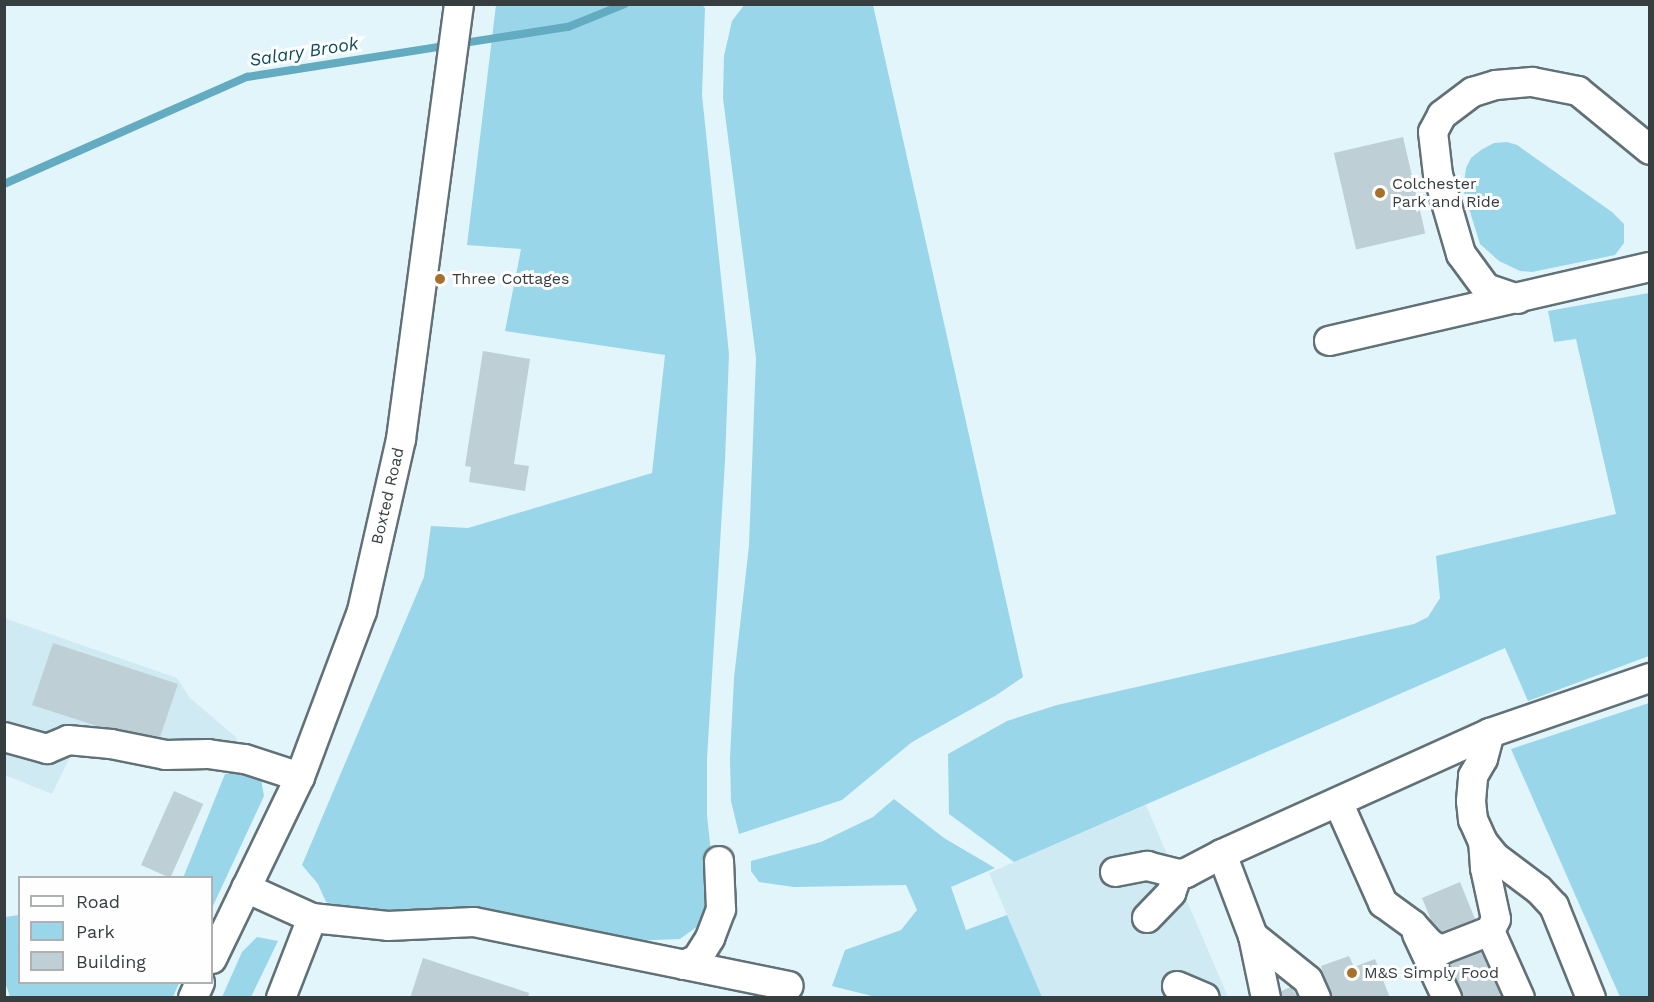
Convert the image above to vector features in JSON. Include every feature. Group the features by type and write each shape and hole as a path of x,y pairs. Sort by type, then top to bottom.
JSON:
{"street":[{"name":"Boxted Road","path":"213,957 300,777 362,611 401,439 458,15"},
{"path":"1518,299 1486,288 1461,254 1438,175 1433,132 1442,115 1473,92 1496,85 1532,82 1578,91 1650,150"},
{"path":"1329,342 1650,267"},
{"path":"1148,918 1171,893 1182,873 1490,733 1650,678"},
{"path":"1490,733 1483,759 1473,776 1473,820 1483,842 1495,857 1539,890 1554,906 1591,998"},
{"path":"4,737 47,749 68,740 111,744 166,755 208,754 245,759 300,777"},
{"path":"1338,802 1383,903 1413,925 1430,944 1440,950 1490,931 1496,919 1485,868 1483,842"},
{"path":"1222,854 1253,936 1266,998"},
{"path":"684,965 697,959 710,938 721,909 719,861"},
{"path":"1115,872 1148,866 1182,873"},
{"path":"246,888 312,918 388,926 474,922 789,986"},
{"path":"281,998 312,918"},
{"path":"1413,925 1447,998"},
{"path":"1490,931 1520,998"},
{"path":"1253,936 1308,980 1316,998"},
{"path":"193,998 199,984"},
{"path":"1177,987 1205,998"}],"shaded area":[{"path":"4,618 177,678 190,698 237,738 226,765 74,749 52,794 5,775"},
{"path":"1146,805 1228,997 1042,997 989,873"}],"green space":[{"path":"745,4 873,5 1023,677 995,696 912,742 842,800 739,834 731,801 730,758 734,678 749,546 756,358 723,98 724,56 732,21"},
{"path":"496,5 702,5 705,8 702,95 729,354 725,461 707,759 707,815 715,890 702,923 680,939 630,941 374,914 326,902 318,884 302,865 424,577 431,526 468,528 652,473 665,355 505,331 521,249 467,245"},
{"path":"1507,142 1517,145 1612,212 1624,224 1624,243 1615,255 1532,272 1520,271 1499,261 1480,244 1463,189 1466,168 1471,158 1481,150 1494,143"},
{"path":"1649,293 1649,656 1528,701 1505,648 1014,862 949,814 948,754 1007,721 1057,705 1414,624 1428,617 1440,598 1436,556 1616,514 1576,339 1554,342 1548,311"},
{"path":"1649,703 1649,997 1620,997 1511,749"},
{"path":"243,772 261,779 264,796 213,906 213,876 184,876 225,774"},
{"path":"894,799 944,838 995,868 951,887 966,930 1007,915 1042,997 880,998 832,986 845,950 901,930 917,910 906,885 794,887 759,882 751,871 751,861 821,842 873,817"},
{"path":"18,915 18,984 179,984 173,997 10,997 5,982 5,917"},
{"path":"257,937 278,941 251,997 222,997 242,952"}],"building":[{"name":"Colchester Park and Ride","path":"1403,137 1425,233 1356,249 1334,153"},
{"path":"483,351 530,359 514,464 529,466 525,491 469,482 471,467 465,466"},
{"path":"53,643 178,684 160,737 97,726 32,705"},
{"path":"174,791 203,804 171,876 166,876 141,865"},
{"path":"1460,882 1475,919 1442,932 1431,920 1422,898"},
{"path":"1481,952 1502,998 1463,998 1449,964"},
{"name":"M&S Simply Food","path":"1349,956 1354,967 1375,959 1390,998 1332,998 1321,966"},
{"path":"423,958 529,993 528,998 410,998"},
{"path":"1291,987 1298,998 1282,998 1281,991"}],"waterway":[{"name":"Salary Brook","path":"4,184 247,77 568,27 625,4"}],"place":[{"name":"Colchester Park and Ride","path":"1380,193"},
{"name":"Three Cottages","path":"440,279"},
{"name":"M&S Simply Food","path":"1352,973"}]}
